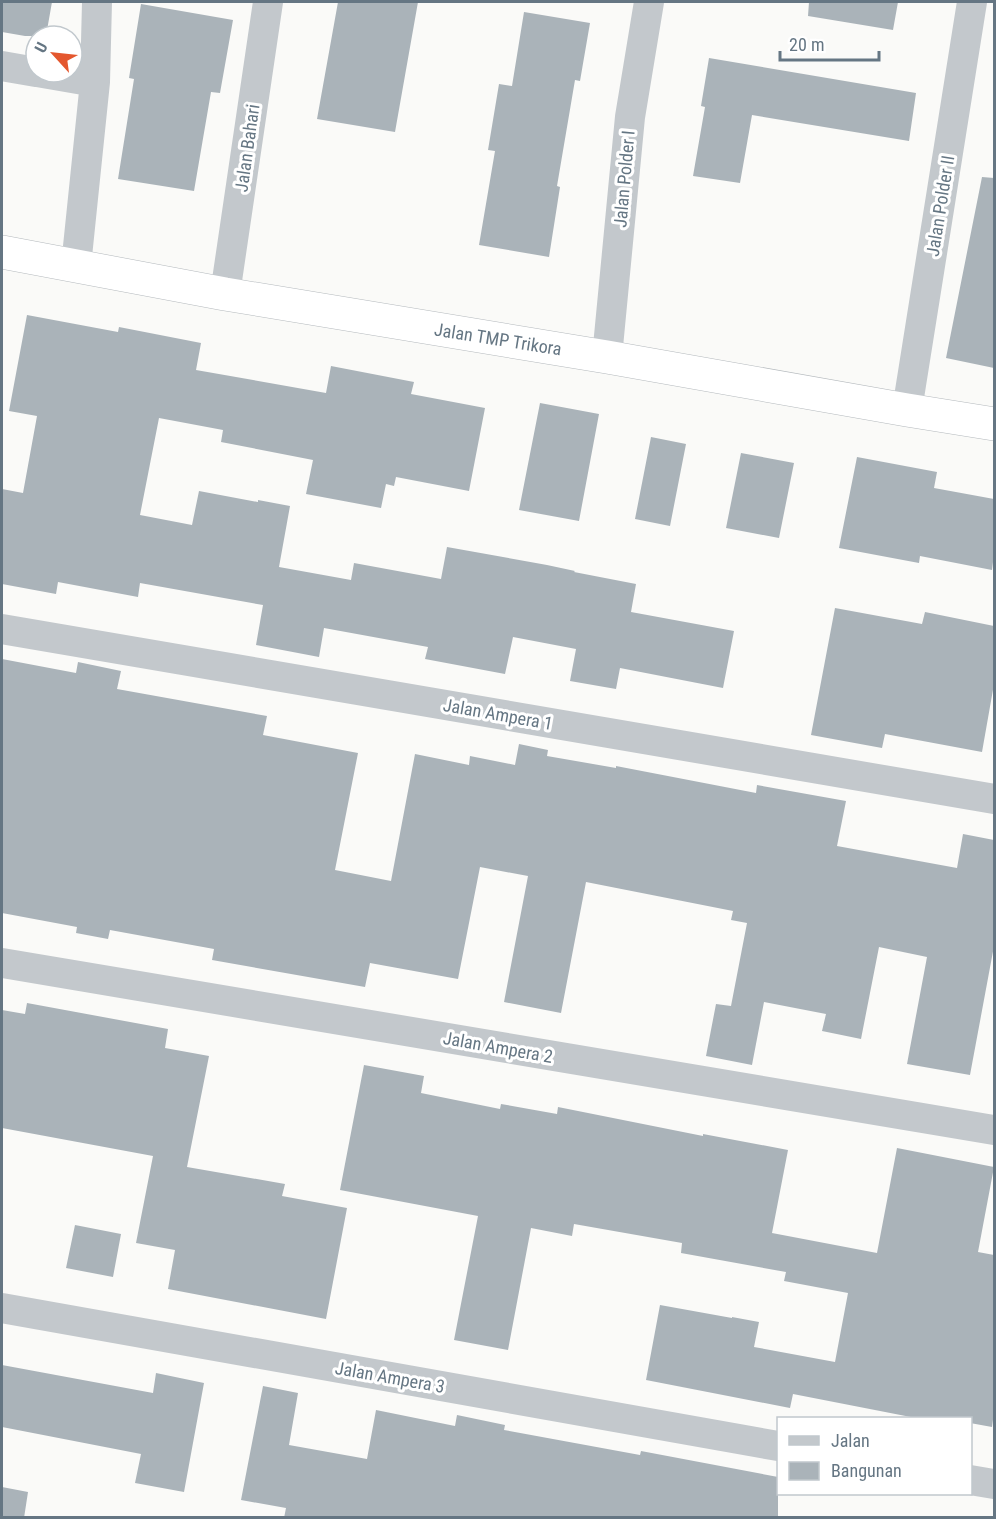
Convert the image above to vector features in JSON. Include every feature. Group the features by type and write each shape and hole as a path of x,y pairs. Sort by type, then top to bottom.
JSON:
{"highway":[{"name":"Jalan TMP Trikora","path":"2,252 225,294 994,424"}],"street":[{"path":"76,266 95,82 97,2"},
{"name":"Jalan Bahari","path":"225,294 268,2"},
{"name":"Jalan Polder I","path":"608,357 630,117 649,2"},
{"name":"Jalan Polder II","path":"907,411 972,2"},
{"path":"2,66 24,70"},
{"path":"84,80 95,82"},
{"name":"Jalan Ampera 1","path":"2,628 994,799"},
{"name":"Jalan Ampera 2","path":"2,963 994,1130"},
{"name":"Jalan Ampera 3","path":"2,1308 777,1446"},
{"path":"972,1480 994,1484"}],"building":[{"path":"2,2 52,2 48,24 24,24 24,36 2,32"},
{"path":"338,2 418,2 395,132 317,119"},
{"path":"809,2 898,2 893,30 808,16"},
{"path":"141,4 233,20 220,93 211,92 194,191 118,179 134,79 129,78"},
{"path":"524,12 590,23 580,81 575,80 557,186 560,187 549,257 479,245 495,151 488,150 499,84 512,86"},
{"path":"709,58 916,93 909,141 752,115 740,183 693,176 705,107 701,106"},
{"path":"982,177 994,178 994,368 946,358"},
{"path":"27,315 118,332 119,327 201,343 196,370 326,393 331,366 414,382 411,394 485,408 469,491 396,477 394,486 386,484 381,508 306,494 313,460 221,442 223,430 159,418 140,515 192,525 199,491 290,506 279,567 351,580 354,563 441,579 447,547 636,584 631,612 734,631 723,688 620,668 616,689 570,681 576,649 513,637 505,674 425,659 428,647 324,628 319,657 256,645 263,605 140,583 138,597 58,582 56,594 2,584 2,489 23,493 37,416 9,411"},
{"path":"540,403 599,414 579,521 519,510"},
{"path":"651,437 686,444 670,526 635,519"},
{"path":"741,453 794,463 779,538 726,528"},
{"path":"857,457 937,472 934,488 994,499 992,570 920,556 919,563 839,548"},
{"path":"835,608 922,624 925,612 994,626 994,684 982,752 885,734 882,748 811,735"},
{"path":"2,659 76,673 78,662 121,671 117,689 267,716 263,735 358,753 335,870 391,881 415,754 469,765 470,756 515,765 519,744 548,750 547,756 616,768 616,766 756,793 757,785 846,801 837,846 957,868 963,834 994,840 994,946 970,1075 907,1064 927,957 879,947 861,1039 822,1031 826,1014 764,1002 752,1065 706,1056 716,1004 731,1006 747,923 731,920 733,911 586,882 561,1013 504,1002 528,876 480,867 458,979 370,963 365,987 212,960 214,949 110,930 108,939 76,933 77,927 2,913"},
{"path":"27,1003 168,1029 165,1048 209,1056 187,1167 285,1184 282,1196 347,1208 326,1319 168,1289 175,1250 136,1243 153,1156 2,1128 2,1010 25,1014"},
{"path":"364,1065 424,1076 421,1093 500,1109 501,1104 557,1114 558,1107 703,1136 703,1134 788,1150 772,1233 877,1253 897,1148 994,1167 978,1252 994,1255 994,1412 992,1427 972,1423 972,1417 911,1417 793,1394 790,1408 646,1380 660,1305 759,1322 754,1347 835,1362 848,1293 784,1281 786,1272 681,1253 682,1243 574,1224 572,1236 531,1228 508,1350 454,1340 478,1216 340,1190"},
{"path":"75,1225 121,1234 113,1277 66,1268"},
{"path":"2,1365 153,1393 156,1373 204,1383 184,1492 135,1483 141,1454 2,1427"},
{"path":"263,1386 298,1393 289,1445 367,1459 376,1410 455,1426 457,1415 505,1425 504,1430 640,1455 641,1451 777,1477 778,1518 284,1518 286,1508 241,1500"},
{"path":"2,1487 28,1492 24,1518 2,1518"}]}
